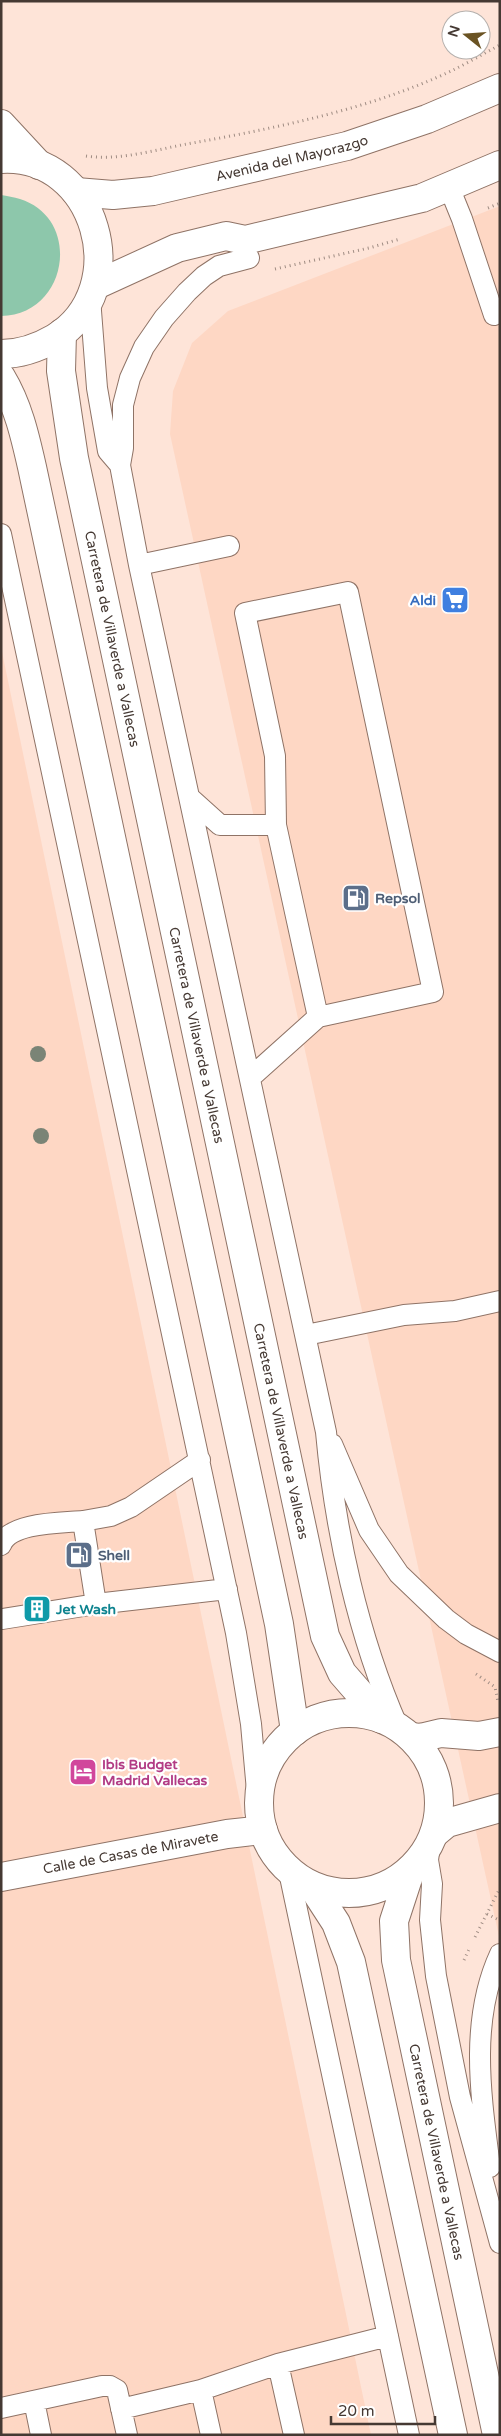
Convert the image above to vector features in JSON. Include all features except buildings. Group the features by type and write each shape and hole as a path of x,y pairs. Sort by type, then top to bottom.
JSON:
{"main road":[{"name":"Avenida del Mayorazgo","path":"76,192 113,195 153,191 347,146 427,119 500,88"},
{"path":"1,124 39,166"},
{"path":"1,159 11,159 39,166 61,178 76,192 93,220 100,252 93,292 78,318 62,334 40,347 14,354 1,354"},
{"path":"93,292 177,248 226,236 245,240 422,198 449,187 493,174"},
{"name":"Carretera de Villaverde a Vallecas","path":"62,334 62,371 74,458 325,1636 342,1673 426,1757 437,1781 439,1807 432,1839"},
{"path":"1,377 10,392 20,420 32,467 277,1614 295,1731"},
{"path":"500,1732 479,1736 441,1733 420,1738 353,1713 323,1717 295,1731 276,1747 264,1773 258,1802 262,1830 273,1852 289,1872 312,1886 338,1894 364,1893 389,1884 411,1869 432,1839 447,1823 500,1808"},
{"name":"Calle de Casas de Miravete","path":"1,1877 227,1834 262,1830"},
{"name":"Carretera de Villaverde a Vallecas","path":"411,1869 394,1921 396,1960 497,2435"},
{"path":"312,1886 336,1923 351,1962 453,2435"}],"lane":[{"path":"449,187 462,219 494,315"},
{"path":"248,258 219,266 204,276 164,318 144,347 130,378 123,405 123,448 120,465 139,565 306,1335 326,1432 331,1488 364,1637 380,1686 397,1728"},
{"path":"93,292 98,397 108,451 120,465"},
{"path":"1,534 227,1589 251,1724 258,1802"},
{"path":"139,565 229,546"},
{"path":"251,1077 318,1017 433,992 348,592 245,613 275,756 276,825 318,1017"},
{"path":"190,798 220,824 276,825"},
{"path":"306,1335 404,1315 455,1311 500,1301"},
{"path":"326,1432 370,1530 400,1574 446,1619 466,1634 500,1652"},
{"path":"1,1545 14,1531 29,1526 83,1521 111,1516 131,1507 200,1460"},
{"path":"83,1521 96,1604"},
{"path":"2,1619 96,1604 227,1589"},
{"path":"432,1839 428,1860 432,1884 430,1920 435,1968 460,2097 499,2241"},
{"path":"289,1872 409,2435"},
{"path":"499,2241 480,2080 480,2036 486,1999 500,1954"},
{"path":"121,2408 201,2390 278,2364 388,2336"},
{"path":"278,2364 294,2435"},
{"path":"1,2408 102,2386 110,2386 117,2390 127,2435"},
{"path":"201,2390 211,2435"},
{"path":"34,2401 41,2435"}],"path":[{"path":"78,155 115,157 239,135 299,122 405,89 449,72 500,45"},
{"path":"495,1686 499,1707"},
{"path":"462,1963 500,1888"},
{"path":"487,1914 499,1920"}],"shaded area":[{"path":"500,206 500,1941 170,434 173,391 192,343 228,311"},
{"path":"1,647 371,2435 1,2435"}],"green space":[{"path":"1,195 20,199 40,210 53,226 59,245 59,265 53,284 41,300 24,312 1,316"}],"place":[{"name":"Aldi","path":"455,600"},
{"name":"Repsol","path":"356,898"},
{"name":"Shell","path":"79,1555"},
{"name":"Jet Wash","path":"37,1609"},
{"name":"Ibis Budget Madrid Vallecas","path":"83,1772"}]}
